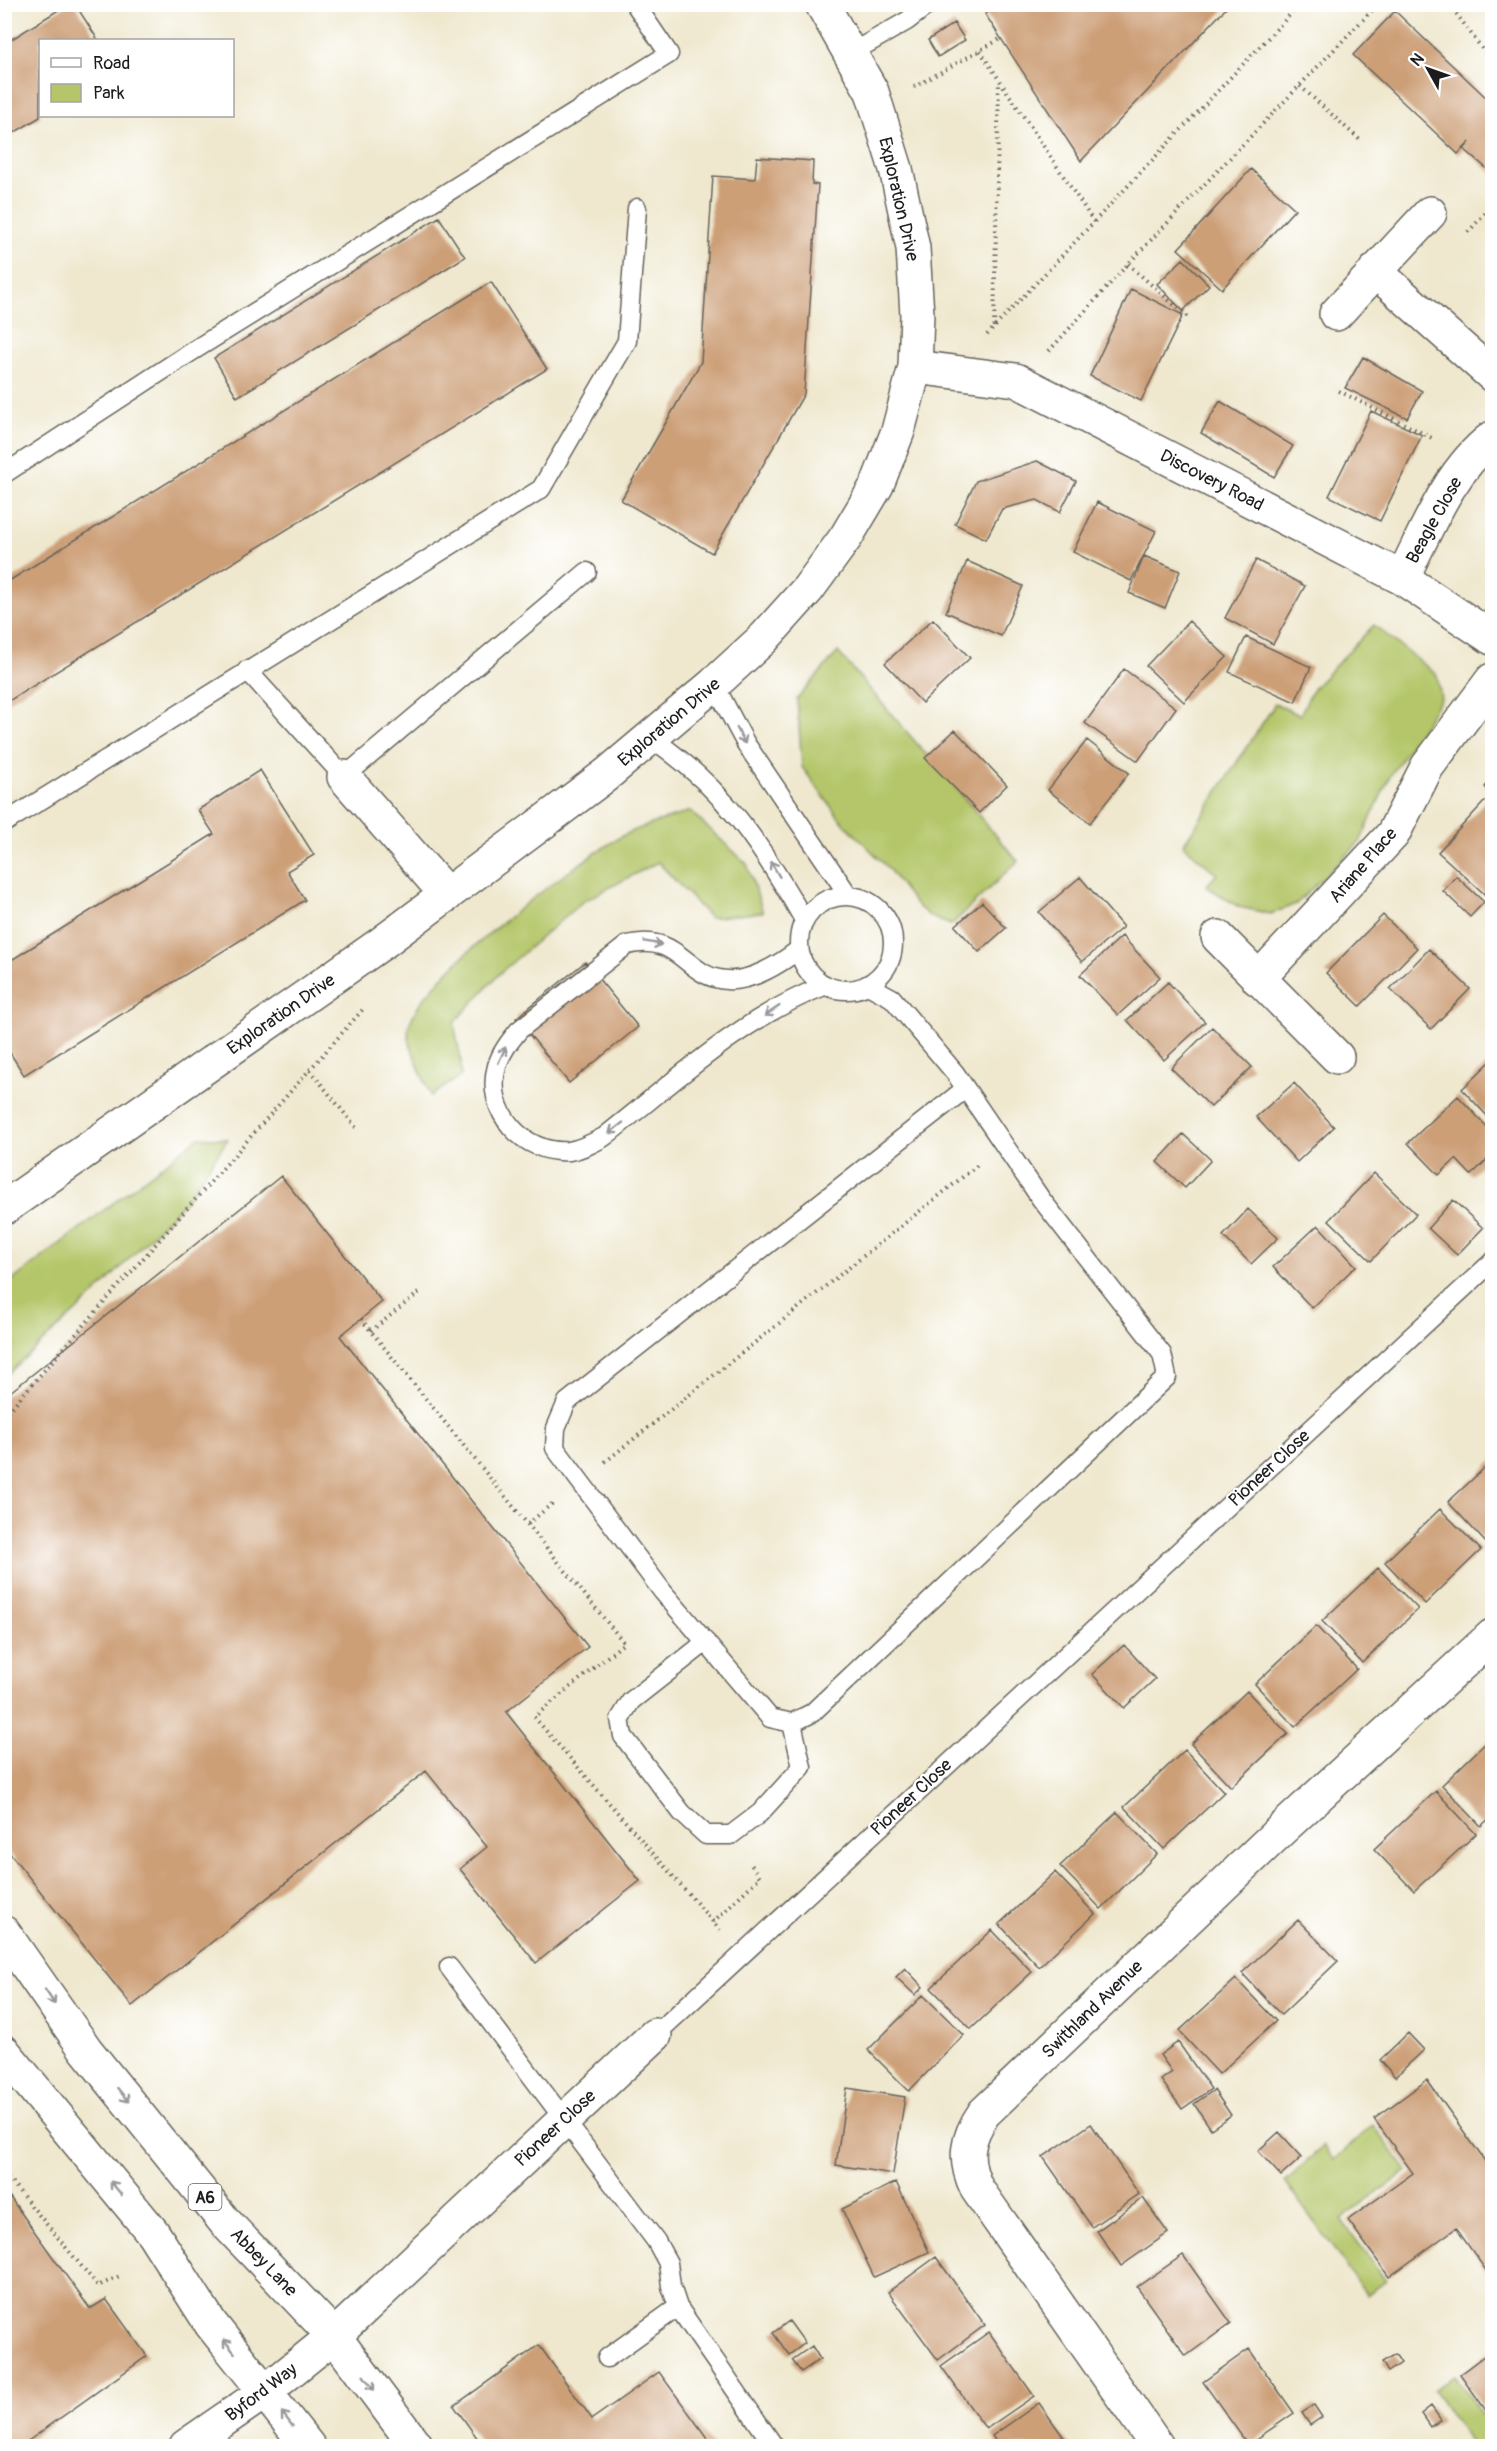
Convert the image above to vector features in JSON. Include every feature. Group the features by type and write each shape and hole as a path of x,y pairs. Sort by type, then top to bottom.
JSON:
{"street":[{"name":"Exploration Drive","path":"4,1208 447,896 606,775 714,684 764,638 808,589 846,537 877,485 898,431 915,367 917,315 913,248 896,169 872,92 822,4"},
{"path":"1336,314 1430,213"},
{"path":"1375,271 1492,375"},
{"name":"Discovery Road","path":"915,367 955,370 1017,380 1402,578 1492,638"},
{"name":"Beagle Close","path":"1402,578 1445,494 1481,447"},
{"name":"Ariane Place","path":"1258,979 1393,834 1427,767 1492,680"},
{"path":"344,777 447,896"},
{"path":"1218,937 1337,1057"},
{"name":"Swithland Avenue","path":"1157,2446 977,2189 969,2173 968,2152 971,2131 984,2113 1272,1838 1492,1636"},
{"name":"Abbey Lane","path":"9,1942 86,2050 225,2222 334,2336 416,2446"},
{"name":"Pioneer Close","path":"334,2336 655,2035"},
{"path":"4,2052 153,2233 195,2302 308,2446"},
{"name":"Byford Way","path":"186,2446 266,2391 334,2336"}],"lane":[{"path":"4,474 200,346 669,54 635,4"},
{"path":"851,53 907,21 929,4"},
{"path":"4,823 541,489 627,341 637,208"},
{"path":"247,670 344,777 587,572"},
{"path":"714,684 746,744 849,896"},
{"path":"650,737 682,759 742,820 773,864 804,920"},
{"path":"849,896 864,899 877,907 887,919 892,933 893,948 889,963 880,976 868,985 854,990 839,991 824,986 812,978 803,965 798,950 799,935 804,920 823,901 849,896"},
{"path":"798,950 777,964 748,977 726,981 707,974 660,944 643,941 627,945 519,1030 506,1046 497,1065 495,1080 502,1114 512,1129 536,1146 570,1151 587,1146 604,1137 711,1052 789,999 824,986"},
{"path":"868,985 892,998 965,1089 1041,1199 1162,1354 1167,1377 812,1713 792,1723 770,1718 663,1592 579,1482 555,1448 556,1428 567,1402 965,1089"},
{"name":"Pioneer Close","path":"655,2035 1492,1262"},
{"path":"706,1642 631,1701 620,1719 623,1736 682,1813 706,1835 731,1835 760,1813 802,1767 792,1723"},
{"path":"449,1967 656,2241 668,2263 671,2286 678,2307 774,2446"},
{"path":"608,2358 678,2307"}],"path":[{"path":"955,370 1300,4"},
{"path":"1043,358 1128,264 1378,4"},
{"path":"1449,4 1492,62"},
{"path":"913,87 1000,39"},
{"path":"980,51 1094,222"},
{"path":"994,328 999,81"},
{"path":"1300,86 1359,140"},
{"path":"1464,236 1492,206"},
{"path":"1128,264 1189,318"},
{"path":"1339,391 1481,447"},
{"path":"4,1416 370,1002"},
{"path":"310,1070 357,1129"},
{"path":"527,1524 1003,1144"},
{"path":"371,1331 421,1291"},
{"path":"361,1319 624,1643 534,1717 725,1936"},
{"path":"713,1922 760,1877 731,1835"},
{"path":"4,2173 98,2286 122,2275"}],"green space":[{"path":"1374,625 1437,675 1441,699 1390,776 1360,842 1296,904 1271,914 1239,907 1206,886 1217,874 1183,845 1275,704 1300,715 1313,689"},
{"path":"838,652 1018,861 951,925 931,917 915,904 888,868 840,819 802,767 797,699"},
{"path":"690,811 747,864 763,912 710,918 658,862 582,902 500,973 454,1023 461,1060 461,1076 431,1096 414,1055 408,1032 416,1010 436,985 497,927 596,853 634,830"},
{"path":"199,1137 228,1139 186,1200 95,1294 5,1376 5,1286"},
{"path":"1373,2125 1407,2171 1341,2219 1386,2281 1367,2295 1285,2182 1323,2146 1334,2160"},
{"path":"1455,2375 1492,2429 1492,2446 1473,2446 1433,2390"}],"building":[{"path":"68,4 75,4 97,39 39,39 40,117 4,139 4,44"},
{"path":"1001,4 1230,4 1081,161 985,14"},
{"path":"1395,11 1492,103 1492,118 1488,123 1492,127 1492,173 1464,149 1470,142 1458,154 1353,55"},
{"path":"954,23 965,40 938,57 928,40"},
{"path":"757,157 813,161 812,184 818,185 804,394 712,553 621,500 701,362 713,176 755,179"},
{"path":"1251,169 1295,209 1222,289 1178,249"},
{"path":"439,217 465,257 237,397 214,358"},
{"path":"1183,259 1209,285 1183,311 1157,284"},
{"path":"491,282 547,369 4,704 4,584"},
{"path":"1131,289 1183,315 1141,401 1090,376"},
{"path":"1363,357 1422,391 1407,418 1345,388"},
{"path":"1220,401 1293,446 1274,477 1201,433"},
{"path":"1371,411 1422,435 1380,521 1329,496"},
{"path":"1037,461 1076,481 1060,512 1037,500 1002,509 986,539 955,524 976,481"},
{"path":"1097,502 1156,531 1131,581 1073,552"},
{"path":"1144,556 1180,571 1165,608 1129,593"},
{"path":"1256,560 1305,586 1273,644 1225,618"},
{"path":"967,561 1023,586 1001,636 946,612"},
{"path":"933,619 970,658 922,703 885,663"},
{"path":"1189,621 1227,657 1184,702 1146,666"},
{"path":"1246,637 1311,667 1295,702 1229,672"},
{"path":"1124,669 1176,708 1138,761 1085,723"},
{"path":"955,730 1007,785 979,813 925,758"},
{"path":"1087,740 1129,773 1090,823 1048,790"},
{"path":"260,770 314,855 287,871 305,900 24,1075 5,1045 5,964 214,834 198,810"},
{"path":"1492,779 1492,794 1485,787"},
{"path":"1485,801 1492,807 1492,896 1490,899 1438,852"},
{"path":"1456,876 1484,902 1470,917 1443,891"},
{"path":"1080,877 1123,927 1082,962 1039,912"},
{"path":"982,902 1006,928 979,952 955,926"},
{"path":"1383,915 1417,948 1360,1006 1326,973"},
{"path":"1122,936 1160,977 1118,1015 1080,975"},
{"path":"1429,949 1470,989 1431,1029 1390,989"},
{"path":"585,962 638,1027 569,1083 516,1018"},
{"path":"1168,982 1205,1022 1164,1060 1127,1020"},
{"path":"1212,1027 1252,1067 1211,1107 1171,1068"},
{"path":"1492,1060 1492,1121 1462,1089"},
{"path":"1294,1083 1334,1127 1297,1162 1256,1117"},
{"path":"1458,1096 1492,1132 1492,1155 1471,1175 1456,1159 1439,1175 1408,1143"},
{"path":"1183,1134 1211,1160 1185,1188 1157,1162"},
{"path":"1374,1173 1416,1214 1371,1261 1329,1220"},
{"path":"281,1176 382,1302 340,1336 588,1647 506,1712 640,1881 536,1963 460,1869 487,1847 426,1771 132,2006 4,1846 4,1397"},
{"path":"1453,1200 1483,1228 1457,1255 1428,1228"},
{"path":"1248,1209 1278,1238 1251,1264 1223,1236"},
{"path":"1318,1225 1356,1266 1312,1308 1273,1267"},
{"path":"1492,1461 1492,1541 1488,1545 1448,1502"},
{"path":"1440,1509 1481,1550 1425,1604 1385,1562"},
{"path":"1378,1568 1418,1609 1362,1663 1322,1621"},
{"path":"1316,1626 1357,1669 1295,1727 1255,1684"},
{"path":"1124,1645 1155,1679 1124,1708 1092,1674"},
{"path":"1247,1691 1288,1734 1231,1787 1191,1744"},
{"path":"1492,1737 1492,1816 1481,1826 1442,1785"},
{"path":"1185,1750 1224,1792 1164,1849 1124,1807"},
{"path":"1436,1791 1476,1834 1414,1891 1374,1849"},
{"path":"1117,1812 1157,1854 1101,1909 1060,1866"},
{"path":"1055,1872 1095,1914 1039,1967 999,1924"},
{"path":"1298,1920 1338,1961 1281,2015 1242,1973"},
{"path":"992,1930 1032,1972 971,2029 931,1988"},
{"path":"905,1968 923,1987 915,1995 896,1977"},
{"path":"1236,1979 1276,2021 1219,2074 1179,2031"},
{"path":"923,1995 964,2035 909,2091 868,2050"},
{"path":"1408,2033 1424,2050 1395,2077 1380,2060"},
{"path":"1178,2042 1211,2089 1182,2109 1161,2080 1172,2072 1160,2055"},
{"path":"1427,2080 1492,2171 1492,2279 1456,2228 1389,2277 1348,2220 1413,2173 1374,2119"},
{"path":"847,2088 905,2097 893,2174 836,2165"},
{"path":"1214,2090 1231,2115 1211,2129 1194,2104"},
{"path":"1091,2124 1139,2194 1092,2227 1043,2157"},
{"path":"1279,2132 1302,2157 1281,2176 1258,2151"},
{"path":"896,2182 929,2252 874,2277 842,2209"},
{"path":"4,2189 90,2309 106,2299 147,2356 21,2446 4,2446"},
{"path":"1143,2198 1168,2233 1121,2266 1097,2231"},
{"path":"1183,2255 1231,2323 1186,2356 1137,2287"},
{"path":"936,2257 985,2325 938,2360 888,2292"},
{"path":"789,2321 805,2343 789,2355 773,2333"},
{"path":"989,2332 1034,2396 986,2429 941,2366"},
{"path":"539,2345 592,2419 659,2372 713,2446 483,2446 454,2406"},
{"path":"812,2346 820,2359 801,2372 792,2360"},
{"path":"1249,2349 1294,2413 1248,2445 1203,2382"},
{"path":"1492,2350 1492,2419 1460,2374"},
{"path":"1395,2354 1401,2363 1388,2372 1382,2362"},
{"path":"1039,2403 1070,2446 999,2446 992,2436"},
{"path":"1314,2405 1322,2417 1310,2425 1302,2413"},
{"path":"1431,2406 1441,2420 1430,2427 1421,2414"}]}
